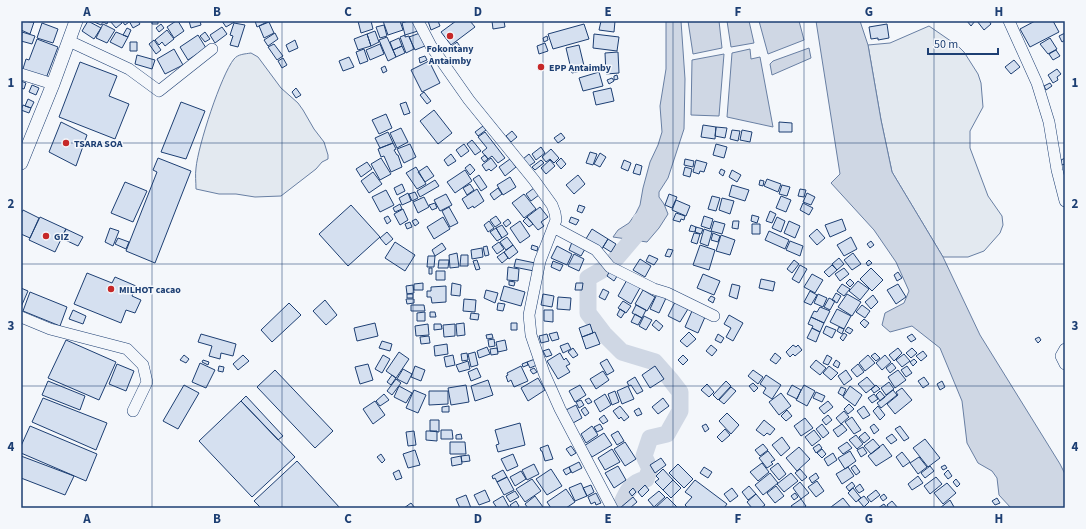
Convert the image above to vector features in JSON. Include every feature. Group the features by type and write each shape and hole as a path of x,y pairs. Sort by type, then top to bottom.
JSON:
{"main road":[{"path":"21,164 76,21"}],"street":[{"path":"418,21 431,46 469,100 534,180 552,206 555,213 556,220 540,261 529,315 531,335 544,373 560,409 612,508"},
{"path":"1009,21 1037,83 1049,122 1057,170 1065,200"},
{"path":"69,41 129,69 159,90 212,49"},
{"path":"21,74 53,84"},
{"path":"554,227 596,250 609,266 654,289 667,293 714,316"},
{"path":"21,317 50,329 127,349 143,365 147,382 133,411"},
{"path":"1065,349 1061,356 1065,364"}],"shaded area":[{"path":"666,21 681,21 685,79 684,129 668,178 659,192 659,197 668,214 647,242 613,237 618,230 629,223 640,205 650,162 662,132 660,106 666,69"},
{"path":"688,21 719,21 722,48 693,54"},
{"path":"727,21 749,21 754,43 731,47"},
{"path":"759,21 799,21 804,40 768,54"},
{"path":"816,21 860,21 868,45 892,172 943,257 980,335 1060,464 1065,474 1065,508 1011,508 999,495 997,478 992,471 978,463 967,443 962,401 940,348 912,326 890,332 882,325 885,313 904,303 909,291 896,262 874,230 831,183 840,174"},
{"path":"929,26 958,46 964,52 978,74 981,83 983,107 970,131 970,148 988,196 1002,216 1003,225 1000,233 984,251 968,257 943,257 892,172 868,45 890,43"},
{"path":"809,48 811,58 772,75 770,64 773,61"},
{"path":"750,49 751,59 760,57 773,127 727,117 732,53"},
{"path":"251,53 258,57 281,88 298,103 324,142 328,159 322,162 316,169 281,196 255,197 236,194 219,194 196,189 196,168 201,144 211,111 223,80 236,57 242,54"},
{"path":"724,54 719,116 691,115 692,60"}],"building":[{"path":"21,21 34,22 30,34 21,30"},
{"path":"88,21 101,28 94,39 82,31"},
{"path":"92,21 108,21 107,24 103,22 101,25"},
{"path":"110,21 121,21 122,23 116,28"},
{"path":"122,21 128,21 129,22 125,25"},
{"path":"129,21 138,21 140,24 133,28"},
{"path":"152,21 158,21 158,24 152,24"},
{"path":"178,21 184,31 174,38 167,27"},
{"path":"189,21 200,21 201,25 191,28"},
{"path":"222,21 236,21 226,27"},
{"path":"255,21 269,21 257,27"},
{"path":"358,21 371,21 373,29 361,33"},
{"path":"383,21 400,21 403,30 388,35"},
{"path":"415,21 418,31 405,35 402,23"},
{"path":"428,21 438,21 440,26 431,30"},
{"path":"456,21 470,21 475,27 451,45 441,32"},
{"path":"492,21 504,21 505,27 493,29"},
{"path":"601,21 615,21 614,32 599,30"},
{"path":"967,21 975,21 971,26"},
{"path":"977,21 989,21 991,24 984,30"},
{"path":"1035,21 1053,21 1059,32 1030,47 1020,29"},
{"path":"269,22 274,33 264,38 259,26"},
{"path":"42,23 58,29 53,43 37,38"},
{"path":"234,23 245,25 238,47 230,45 233,36 230,35"},
{"path":"103,24 115,30 107,43 96,38"},
{"path":"161,24 164,28 159,32 156,28"},
{"path":"584,24 589,39 553,49 548,34"},
{"path":"887,24 889,38 878,40 878,38 871,39 869,27"},
{"path":"384,25 387,36 380,38 376,27"},
{"path":"222,27 227,34 215,43 210,35"},
{"path":"127,28 131,30 128,37 123,35"},
{"path":"167,30 174,39 165,46 162,42 159,45 155,40"},
{"path":"375,31 379,42 371,46 367,34"},
{"path":"22,32 35,36 32,44 21,41"},
{"path":"116,32 128,37 122,48 110,42"},
{"path":"205,32 210,39 205,42 200,36"},
{"path":"275,33 278,39 268,46 264,40"},
{"path":"420,33 425,46 415,50 409,37"},
{"path":"1065,33 1065,40 1062,42 1059,36"},
{"path":"367,34 371,46 358,50 354,39"},
{"path":"594,34 619,37 617,51 593,48"},
{"path":"198,35 206,48 188,60 180,47"},
{"path":"405,35 405,37 409,36 414,49 406,53 400,37"},
{"path":"547,36 548,40 544,42 543,38"},
{"path":"387,37 396,57 388,61 379,40"},
{"path":"399,38 402,46 393,50 390,42"},
{"path":"1050,38 1057,49 1048,54 1040,44"},
{"path":"37,39 58,47 45,81 22,72 26,59 29,60"},
{"path":"154,40 161,50 156,54 149,44"},
{"path":"295,40 298,48 289,52 286,45"},
{"path":"130,42 137,42 137,51 130,51"},
{"path":"457,42 462,49 457,53 452,46"},
{"path":"545,43 548,51 539,54 537,46"},
{"path":"274,44 283,56 277,60 268,47"},
{"path":"380,44 384,54 370,60 366,50"},
{"path":"579,45 585,70 572,73 566,48"},
{"path":"402,46 405,53 396,57 393,50"},
{"path":"174,49 183,65 165,74 157,59"},
{"path":"364,49 368,61 360,64 356,52"},
{"path":"1056,50 1060,56 1053,60 1049,54"},
{"path":"618,52 619,73 606,74 605,53"},
{"path":"137,55 155,60 152,69 135,64"},
{"path":"425,56 427,60 420,63 419,58"},
{"path":"349,57 354,67 343,71 339,61"},
{"path":"283,58 287,65 282,68 278,61"},
{"path":"1014,60 1020,67 1011,74 1005,67"},
{"path":"429,61 440,83 422,92 411,70"},
{"path":"80,62 117,76 109,96 129,104 115,139 59,117"},
{"path":"385,66 387,71 383,73 381,68"},
{"path":"1057,69 1061,74 1057,77 1058,80 1053,83 1048,75"},
{"path":"599,72 603,86 583,91 579,78"},
{"path":"617,75 618,79 614,80 614,76"},
{"path":"612,78 614,81 609,84 607,80"},
{"path":"21,81 26,83 24,89 21,88"},
{"path":"1050,83 1052,86 1046,90 1044,86"},
{"path":"32,85 39,88 36,95 29,92"},
{"path":"296,88 301,95 296,98 292,92"},
{"path":"611,88 614,101 596,105 593,92"},
{"path":"424,92 431,101 427,104 420,95"},
{"path":"28,99 34,102 31,108 25,106"},
{"path":"181,102 205,111 186,159 161,152"},
{"path":"406,102 410,113 404,115 400,104"},
{"path":"23,105 31,108 29,113 21,110"},
{"path":"434,110 452,133 438,144 420,121"},
{"path":"386,114 392,128 379,134 372,120"},
{"path":"61,122 87,135 76,166 49,152"},
{"path":"779,122 792,123 792,132 779,132"},
{"path":"703,125 716,127 715,139 701,137"},
{"path":"483,126 486,130 478,136 475,132"},
{"path":"716,127 727,128 725,138 715,136"},
{"path":"401,128 408,142 397,148 390,133"},
{"path":"732,130 740,131 738,141 730,139"},
{"path":"742,130 752,132 750,142 740,140"},
{"path":"512,131 517,137 511,142 506,136"},
{"path":"388,132 393,143 380,148 375,138"},
{"path":"485,132 505,158 498,163 492,156 488,159 482,152 487,148 478,137"},
{"path":"561,133 565,138 558,143 554,138"},
{"path":"472,140 481,151 475,155 467,144"},
{"path":"393,143 396,149 394,150 398,155 402,167 391,172 384,156 381,157 378,149"},
{"path":"410,144 416,157 404,163 397,149"},
{"path":"464,144 469,151 461,157 456,150"},
{"path":"716,144 727,147 724,158 713,155"},
{"path":"541,147 545,153 536,160 532,154"},
{"path":"551,149 559,158 554,163 550,159 546,162 542,157"},
{"path":"590,152 597,154 593,165 586,163"},
{"path":"600,153 606,157 600,167 594,164"},
{"path":"451,154 456,161 448,166 444,160"},
{"path":"529,154 535,162 529,166 523,159"},
{"path":"485,155 488,159 484,162 481,158"},
{"path":"158,158 191,171 155,263 126,251 157,172 153,170"},
{"path":"381,158 391,174 380,180 371,164"},
{"path":"491,158 497,166 491,171 489,169 486,171 482,165"},
{"path":"561,158 566,164 561,169 556,163"},
{"path":"1065,158 1065,164 1062,165 1061,160"},
{"path":"510,159 516,167 505,176 499,167"},
{"path":"685,159 694,161 693,167 684,165"},
{"path":"541,160 544,163 535,170 532,167"},
{"path":"550,160 555,166 546,174 541,168"},
{"path":"624,160 631,163 628,171 621,168"},
{"path":"696,160 707,163 704,172 700,171 699,174 693,172"},
{"path":"367,162 372,169 361,177 356,169"},
{"path":"470,164 475,170 470,175 465,168"},
{"path":"636,164 642,166 640,175 633,173"},
{"path":"427,166 434,176 425,182 418,172"},
{"path":"416,167 426,184 417,189 406,173"},
{"path":"685,167 692,169 690,177 683,175"},
{"path":"721,169 725,171 723,176 719,173"},
{"path":"465,170 472,181 455,193 447,182"},
{"path":"732,170 741,175 737,182 729,177"},
{"path":"373,172 382,184 369,193 361,181"},
{"path":"479,175 487,187 481,191 473,179"},
{"path":"578,175 585,184 574,194 566,185"},
{"path":"510,177 516,187 503,195 497,185"},
{"path":"767,179 781,184 778,192 764,186"},
{"path":"435,180 439,186 420,197 417,191"},
{"path":"760,180 764,181 763,186 759,185"},
{"path":"125,182 147,191 133,222 111,213"},
{"path":"402,184 405,191 397,195 394,188"},
{"path":"470,184 474,190 467,195 463,188"},
{"path":"732,185 749,190 745,201 729,196"},
{"path":"782,185 790,187 787,196 779,194"},
{"path":"498,188 502,194 494,200 490,194"},
{"path":"534,188 539,195 531,201 526,194"},
{"path":"477,189 484,201 474,208 473,206 468,209 462,199"},
{"path":"800,189 806,190 804,197 798,196"},
{"path":"386,190 394,205 380,212 372,197"},
{"path":"415,192 418,198 412,201 409,194"},
{"path":"408,193 411,201 402,205 399,198"},
{"path":"807,193 815,197 811,205 803,202"},
{"path":"446,194 452,205 440,211 434,200"},
{"path":"524,194 536,209 524,218 512,203"},
{"path":"669,194 677,197 672,208 665,205"},
{"path":"712,196 720,198 716,211 708,209"},
{"path":"781,196 791,200 786,212 776,208"},
{"path":"424,197 429,207 418,213 413,202"},
{"path":"722,198 734,201 730,214 719,210"},
{"path":"676,200 690,206 686,216 672,210"},
{"path":"435,203 437,208 432,210 429,205"},
{"path":"803,203 813,208 809,215 800,210"},
{"path":"400,204 402,209 395,212 393,208"},
{"path":"351,205 380,237 348,266 319,234"},
{"path":"579,205 585,207 582,213 577,211"},
{"path":"449,207 458,223 450,227 442,211"},
{"path":"540,207 548,217 541,222 544,226 538,230 527,217"},
{"path":"403,209 408,220 400,225 394,214"},
{"path":"23,210 39,218 30,238 21,234 21,214"},
{"path":"770,211 776,214 772,223 766,221"},
{"path":"676,213 685,216 684,220 681,219 680,222 673,220"},
{"path":"752,215 759,217 757,223 751,221"},
{"path":"388,216 391,221 387,224 384,218"},
{"path":"496,216 501,223 495,227 490,220"},
{"path":"704,216 713,219 710,229 701,226"},
{"path":"40,217 66,229 55,252 29,240"},
{"path":"443,217 450,229 434,239 427,227"},
{"path":"527,217 533,224 529,227 523,221"},
{"path":"571,217 579,220 576,225 569,222"},
{"path":"777,217 785,221 781,232 772,228"},
{"path":"416,219 419,223 415,226 412,221"},
{"path":"508,219 511,223 506,227 503,223"},
{"path":"842,219 846,230 830,237 825,225"},
{"path":"489,221 494,228 488,232 484,225"},
{"path":"520,221 530,236 520,243 510,228"},
{"path":"714,221 725,224 722,234 711,231"},
{"path":"733,221 739,221 738,229 732,228"},
{"path":"789,221 800,226 795,238 784,233"},
{"path":"410,222 412,227 407,229 405,224"},
{"path":"752,224 760,224 760,234 752,234"},
{"path":"502,225 508,234 502,238 496,228"},
{"path":"691,225 696,227 695,232 689,231"},
{"path":"696,227 703,229 701,234 695,232"},
{"path":"110,228 119,231 113,246 105,242"},
{"path":"496,228 502,238 497,241 490,232"},
{"path":"66,229 83,237 78,246 61,238"},
{"path":"592,229 608,239 600,252 584,242"},
{"path":"704,229 712,232 708,246 700,243"},
{"path":"817,229 825,238 817,245 809,236"},
{"path":"769,231 789,240 785,249 765,240"},
{"path":"387,232 393,239 386,245 380,238"},
{"path":"694,233 700,234 697,244 691,242"},
{"path":"713,233 720,236 718,242 711,240"},
{"path":"721,235 735,240 730,255 716,251"},
{"path":"507,237 513,245 506,250 500,242"},
{"path":"851,237 857,249 844,256 837,245"},
{"path":"118,238 129,242 126,249 115,244"},
{"path":"608,239 616,244 611,252 603,247"},
{"path":"790,241 803,246 800,256 786,250"},
{"path":"871,241 874,245 870,248 867,244"},
{"path":"395,242 415,255 405,271 385,258"},
{"path":"499,242 504,249 497,254 492,247"},
{"path":"572,242 585,249 581,256 569,250"},
{"path":"442,243 446,249 435,256 432,250"},
{"path":"513,245 518,252 509,259 504,252"},
{"path":"532,245 538,247 537,251 531,249"},
{"path":"700,245 715,250 709,270 693,265"},
{"path":"487,246 489,255 485,256 483,247"},
{"path":"557,246 572,254 567,265 551,258"},
{"path":"482,248 483,257 472,259 471,250"},
{"path":"668,249 673,250 670,257 665,256"},
{"path":"504,252 508,258 502,263 497,257"},
{"path":"457,253 459,267 450,268 449,255"},
{"path":"853,253 861,264 852,270 844,260"},
{"path":"574,254 584,259 579,271 568,266"},
{"path":"461,255 468,255 468,266 460,266"},
{"path":"649,255 658,259 654,265 646,261"},
{"path":"428,256 435,256 434,267 427,267"},
{"path":"839,258 844,264 837,270 832,264"},
{"path":"516,259 535,263 534,271 514,267"},
{"path":"640,259 651,266 645,277 633,270"},
{"path":"439,260 449,260 448,268 438,268"},
{"path":"477,260 480,269 476,270 473,261"},
{"path":"794,260 799,264 792,273 787,269"},
{"path":"869,260 872,263 868,266 866,263"},
{"path":"553,261 563,265 560,271 551,267"},
{"path":"800,265 807,269 799,283 792,279"},
{"path":"832,265 837,270 829,277 824,272"},
{"path":"508,267 519,269 518,281 507,280"},
{"path":"429,268 432,268 432,274 429,274"},
{"path":"844,268 849,274 840,281 835,274"},
{"path":"871,268 883,280 872,291 860,279"},
{"path":"611,269 619,273 614,281 607,276"},
{"path":"436,271 445,271 445,280 436,280"},
{"path":"898,272 902,278 897,281 894,275"},
{"path":"87,273 112,283 115,277 136,286 132,296 141,300 135,313 126,310 121,323 74,304"},
{"path":"703,274 720,281 714,295 697,288"},
{"path":"812,274 823,280 815,293 804,287"},
{"path":"628,278 641,286 631,304 618,296"},
{"path":"761,279 775,282 773,291 759,288"},
{"path":"850,279 854,283 850,287 846,283"},
{"path":"509,281 515,282 514,286 509,285"},
{"path":"858,281 869,289 860,300 849,291"},
{"path":"423,283 423,290 414,290 414,284"},
{"path":"452,283 461,285 460,296 451,295"},
{"path":"576,283 583,283 582,290 575,290"},
{"path":"732,284 740,286 737,299 729,296"},
{"path":"842,284 850,289 844,296 837,291"},
{"path":"898,284 906,297 896,304 887,290"},
{"path":"413,285 414,293 407,294 406,286"},
{"path":"446,286 446,302 432,303 431,297 427,297 427,291 431,291 431,287"},
{"path":"504,286 525,292 521,306 500,300"},
{"path":"21,288 28,291 21,307"},
{"path":"603,289 609,292 605,300 599,297"},
{"path":"486,290 498,293 495,303 484,298"},
{"path":"643,290 655,297 647,311 635,304"},
{"path":"810,291 817,295 811,305 804,302"},
{"path":"30,292 67,307 60,326 23,311"},
{"path":"836,293 841,296 837,303 832,300"},
{"path":"407,294 413,294 413,298 407,298"},
{"path":"543,294 554,296 552,307 541,305"},
{"path":"657,294 666,298 659,313 650,309"},
{"path":"818,294 827,298 823,307 814,303"},
{"path":"847,294 861,302 852,316 838,307"},
{"path":"873,295 878,302 871,309 865,302"},
{"path":"711,296 715,298 713,303 708,300"},
{"path":"558,297 571,298 570,310 557,309"},
{"path":"829,298 835,301 830,310 824,307"},
{"path":"406,299 414,299 414,303 407,304"},
{"path":"464,299 476,300 475,312 463,311"},
{"path":"325,300 337,315 326,325 313,311"},
{"path":"623,301 631,306 626,313 618,308"},
{"path":"675,302 688,309 680,322 668,316"},
{"path":"289,303 301,315 272,342 261,330"},
{"path":"498,303 505,304 503,311 497,310"},
{"path":"411,305 424,305 425,311 411,311"},
{"path":"636,305 646,310 642,318 632,313"},
{"path":"862,305 870,311 865,318 856,312"},
{"path":"820,307 830,311 824,323 811,317 814,311 817,312"},
{"path":"620,309 625,312 621,318 617,315"},
{"path":"837,309 851,316 844,329 830,322"},
{"path":"73,310 86,316 83,324 69,319"},
{"path":"544,310 553,310 553,322 544,321"},
{"path":"692,311 705,317 698,333 685,327"},
{"path":"425,312 425,321 417,321 417,313"},
{"path":"430,312 435,312 436,317 430,317"},
{"path":"471,313 479,314 478,320 470,319"},
{"path":"635,314 642,318 638,325 631,322"},
{"path":"729,315 743,323 733,341 726,337 731,328 724,324"},
{"path":"644,316 652,320 646,330 639,326"},
{"path":"811,317 824,323 820,332 808,324"},
{"path":"864,319 869,323 865,328 860,323"},
{"path":"656,320 663,326 659,331 652,325"},
{"path":"375,323 378,336 357,341 354,328"},
{"path":"464,323 465,335 457,336 456,324"},
{"path":"511,323 517,323 517,330 511,330"},
{"path":"428,324 429,335 416,336 415,326"},
{"path":"434,324 441,324 442,329 434,330"},
{"path":"455,324 455,336 444,337 443,325"},
{"path":"590,324 593,333 582,337 579,328"},
{"path":"826,326 836,330 832,338 823,333"},
{"path":"839,327 844,329 842,334 837,331"},
{"path":"848,327 853,330 850,334 845,331"},
{"path":"812,328 820,332 816,342 807,338"},
{"path":"557,332 559,339 552,341 549,334"},
{"path":"595,332 600,344 586,349 582,337"},
{"path":"689,332 696,339 687,347 680,341"},
{"path":"844,333 847,335 843,341 840,338"},
{"path":"201,334 236,344 233,356 221,353 220,359 209,356 212,346 198,342"},
{"path":"492,334 493,338 487,339 486,335"},
{"path":"547,334 549,341 541,343 539,336"},
{"path":"718,334 724,338 721,343 715,340"},
{"path":"912,334 916,339 911,342 907,337"},
{"path":"429,336 430,343 421,344 420,337"},
{"path":"1039,337 1041,340 1038,343 1035,339"},
{"path":"494,339 495,346 489,347 488,340"},
{"path":"66,340 116,362 99,400 48,378"},
{"path":"505,340 507,350 498,352 496,342"},
{"path":"382,341 392,344 390,351 379,348"},
{"path":"568,343 571,349 563,353 560,346"},
{"path":"447,344 448,354 435,356 434,346"},
{"path":"711,345 717,350 712,356 706,351"},
{"path":"793,345 796,347 798,345 802,350 795,356 793,354 790,357 786,352"},
{"path":"487,347 490,354 479,358 477,351"},
{"path":"497,348 498,354 491,355 490,349"},
{"path":"573,348 578,355 573,358 568,352"},
{"path":"898,348 902,353 894,361 889,355"},
{"path":"912,348 917,353 911,358 906,353"},
{"path":"549,349 552,355 546,357 543,351"},
{"path":"923,351 927,356 921,361 916,356"},
{"path":"399,352 409,359 396,378 386,371"},
{"path":"475,352 478,365 471,367 468,354"},
{"path":"467,353 468,360 462,361 461,354"},
{"path":"560,353 564,360 566,358 570,364 566,366 570,372 558,379 547,361"},
{"path":"775,353 781,358 776,364 770,360"},
{"path":"875,353 880,358 876,361 871,356"},
{"path":"904,354 910,361 902,367 896,360"},
{"path":"184,355 189,359 186,363 180,360"},
{"path":"243,355 249,361 238,370 233,364"},
{"path":"383,355 390,359 382,373 375,369"},
{"path":"453,355 455,365 446,367 444,357"},
{"path":"683,355 688,360 683,365 678,360"},
{"path":"827,355 832,358 828,365 823,363"},
{"path":"868,355 875,363 865,371 859,363"},
{"path":"885,355 891,362 882,370 876,363"},
{"path":"535,359 537,365 530,368 527,362"},
{"path":"607,359 614,371 607,375 600,363"},
{"path":"914,359 917,362 913,366 910,362"},
{"path":"203,360 209,362 208,365 202,362"},
{"path":"816,360 826,368 820,375 810,367"},
{"path":"836,360 840,363 838,368 833,365"},
{"path":"468,361 470,369 459,372 456,365"},
{"path":"527,362 528,365 523,367 522,364"},
{"path":"200,363 215,370 206,388 192,382"},
{"path":"892,363 896,368 890,373 886,368"},
{"path":"117,364 134,371 126,391 109,384"},
{"path":"368,364 373,380 360,384 355,367"},
{"path":"858,364 864,372 857,377 851,370"},
{"path":"219,366 224,367 223,372 218,371"},
{"path":"415,366 425,370 421,381 411,377"},
{"path":"521,366 528,381 514,387 511,380 508,382 506,376 508,375 507,373"},
{"path":"655,366 664,379 650,388 642,375"},
{"path":"829,366 838,373 831,380 823,373"},
{"path":"907,366 912,373 906,377 901,370"},
{"path":"477,368 481,377 471,381 468,372"},
{"path":"534,368 537,372 533,374 530,370"},
{"path":"403,369 412,374 407,384 397,379"},
{"path":"275,370 333,431 315,448 257,387"},
{"path":"753,370 763,377 758,384 748,376"},
{"path":"846,370 852,379 844,385 838,376"},
{"path":"898,370 906,380 895,388 888,377"},
{"path":"603,371 609,380 596,389 590,379"},
{"path":"392,375 396,378 391,385 387,382"},
{"path":"766,375 781,385 772,399 763,393 766,388 760,384"},
{"path":"635,377 643,391 637,394 627,382"},
{"path":"867,377 875,386 866,393 858,384"},
{"path":"924,377 929,384 923,388 918,381"},
{"path":"538,378 545,390 528,401 521,388"},
{"path":"396,379 401,383 392,395 387,391"},
{"path":"488,380 493,395 475,401 471,386"},
{"path":"48,381 85,396 80,410 42,395"},
{"path":"726,381 731,386 718,400 713,395"},
{"path":"942,381 945,387 940,390 937,384"},
{"path":"889,382 894,389 886,395 881,388"},
{"path":"753,383 758,388 754,392 749,386"},
{"path":"707,384 714,392 709,397 701,390"},
{"path":"184,385 199,393 178,429 163,421"},
{"path":"466,385 469,402 451,405 448,388"},
{"path":"580,385 586,395 575,402 569,391"},
{"path":"792,385 801,390 797,399 787,394"},
{"path":"804,385 815,391 807,406 796,400"},
{"path":"876,385 880,389 874,393 871,389"},
{"path":"399,386 412,393 406,403 394,397"},
{"path":"628,386 634,399 622,404 617,391"},
{"path":"850,386 862,395 855,406 843,397"},
{"path":"731,387 736,391 724,404 719,400"},
{"path":"841,387 846,389 843,396 838,393"},
{"path":"902,388 912,400 895,414 887,404 898,395 896,392"},
{"path":"414,390 426,395 418,413 406,408"},
{"path":"893,390 897,395 881,408 877,403"},
{"path":"429,391 448,391 448,404 429,405"},
{"path":"615,391 619,402 612,405 608,394"},
{"path":"880,391 885,397 880,401 876,395"},
{"path":"816,392 825,396 822,402 813,398"},
{"path":"781,393 791,406 779,415 769,402"},
{"path":"384,394 389,400 380,406 376,401"},
{"path":"605,394 611,405 600,412 594,401"},
{"path":"874,394 878,399 872,403 868,398"},
{"path":"246,396 283,436 278,440 241,401"},
{"path":"43,398 107,423 96,450 32,422"},
{"path":"589,398 592,402 588,404 585,400"},
{"path":"663,398 669,406 658,414 652,407"},
{"path":"581,400 584,405 579,408 576,402"},
{"path":"241,401 295,457 252,497 199,441"},
{"path":"375,401 385,415 373,424 363,409"},
{"path":"828,401 833,407 824,414 819,408"},
{"path":"849,404 854,409 848,414 844,409"},
{"path":"576,405 582,418 573,423 566,410"},
{"path":"449,406 449,412 442,412 442,407"},
{"path":"620,406 629,417 624,421 621,417 619,419 613,411"},
{"path":"864,406 870,415 863,419 857,411"},
{"path":"878,406 885,415 880,420 873,411"},
{"path":"585,407 589,413 585,416 581,410"},
{"path":"639,408 642,414 637,416 634,411"},
{"path":"787,410 792,416 786,421 781,416"},
{"path":"844,411 849,417 841,424 836,418"},
{"path":"727,413 739,425 731,434 719,421"},
{"path":"604,415 608,421 603,424 599,419"},
{"path":"828,415 832,420 826,425 822,420"},
{"path":"852,417 861,430 854,434 845,422"},
{"path":"805,418 813,428 801,436 794,426"},
{"path":"430,420 439,420 439,432 430,431"},
{"path":"764,420 775,429 770,435 767,433 764,436 756,430"},
{"path":"520,423 525,445 498,452 496,445 499,444 495,430"},
{"path":"600,424 603,429 597,432 594,427"},
{"path":"706,424 709,429 705,432 702,426"},
{"path":"822,424 829,433 823,438 816,429"},
{"path":"842,424 847,430 838,437 833,430"},
{"path":"874,424 879,430 874,434 870,427"},
{"path":"30,426 97,454 86,481 21,453 21,446"},
{"path":"592,426 598,435 586,443 581,434"},
{"path":"900,426 909,438 904,441 895,429"},
{"path":"725,429 730,435 722,442 717,437"},
{"path":"441,430 452,430 453,439 441,439"},
{"path":"814,430 821,439 812,446 805,437"},
{"path":"414,431 416,445 408,446 406,432"},
{"path":"426,431 437,431 437,441 426,440"},
{"path":"618,431 624,441 617,445 611,435"},
{"path":"865,432 870,438 864,443 859,437"},
{"path":"604,433 612,445 592,457 584,446"},
{"path":"461,434 462,439 456,439 456,435"},
{"path":"892,434 897,440 891,444 886,438"},
{"path":"856,435 863,444 857,449 849,440"},
{"path":"782,437 790,448 781,456 772,445"},
{"path":"873,439 880,447 871,454 864,446"},
{"path":"925,439 940,458 928,467 913,448"},
{"path":"450,442 465,442 466,454 450,454"},
{"path":"625,442 636,459 625,466 614,449"},
{"path":"847,442 852,448 843,454 838,448"},
{"path":"763,444 768,450 760,456 755,450"},
{"path":"819,444 822,448 816,453 813,448"},
{"path":"883,444 892,456 876,466 868,456"},
{"path":"548,445 553,459 545,461 540,448"},
{"path":"571,446 576,453 571,456 566,449"},
{"path":"799,447 810,459 797,471 786,458"},
{"path":"863,447 867,453 861,457 857,450"},
{"path":"612,449 620,462 605,470 598,458"},
{"path":"822,449 826,454 822,458 817,453"},
{"path":"415,450 420,465 408,468 403,454"},
{"path":"768,451 775,460 771,462 773,464 767,468 759,458"},
{"path":"850,451 856,461 845,469 838,458"},
{"path":"902,452 910,462 903,467 896,457"},
{"path":"833,453 837,460 828,466 824,459"},
{"path":"381,454 385,460 382,463 377,457"},
{"path":"513,454 518,466 507,471 501,459"},
{"path":"469,455 470,461 462,462 461,456"},
{"path":"21,456 74,476 65,495 21,478"},
{"path":"461,456 462,464 452,466 451,458"},
{"path":"919,457 927,467 918,474 910,463"},
{"path":"661,458 666,465 655,473 650,465"},
{"path":"297,461 340,508 261,508 254,501"},
{"path":"579,462 582,468 572,473 569,467"},
{"path":"762,463 769,472 758,481 750,472"},
{"path":"778,463 786,474 779,480 770,469"},
{"path":"534,464 539,474 527,480 522,470"},
{"path":"678,464 693,479 684,488 669,473"},
{"path":"855,465 860,472 856,475 851,468"},
{"path":"945,465 947,468 943,470 941,467"},
{"path":"618,466 626,480 614,488 605,473"},
{"path":"930,466 934,471 925,478 921,473"},
{"path":"569,467 571,472 566,475 563,470"},
{"path":"704,467 712,472 708,478 700,473"},
{"path":"848,467 854,476 842,484 836,474"},
{"path":"551,469 562,486 547,495 536,479"},
{"path":"663,469 673,480 663,490 655,482 659,479 656,476"},
{"path":"800,469 807,477 802,481 795,473"},
{"path":"399,470 402,478 396,480 393,473"},
{"path":"503,470 507,477 497,482 495,478 493,479 492,476"},
{"path":"948,470 952,476 948,479 944,474"},
{"path":"521,471 526,479 515,486 510,477"},
{"path":"770,473 778,483 763,495 755,485"},
{"path":"791,473 798,481 784,492 777,484"},
{"path":"816,473 819,478 812,483 809,478"},
{"path":"918,476 923,483 912,490 908,484"},
{"path":"507,477 514,490 504,495 497,482"},
{"path":"936,477 942,484 930,494 924,486"},
{"path":"532,479 541,491 525,502 516,489"},
{"path":"956,479 960,484 957,487 953,482"},
{"path":"673,480 681,488 671,498 663,490"},
{"path":"695,480 727,504 724,508 688,508 685,505 692,497 685,492"},
{"path":"817,481 824,491 816,497 808,487"},
{"path":"800,482 809,493 801,499 793,488"},
{"path":"852,482 855,486 849,491 846,487"},
{"path":"581,483 587,496 575,501 569,488"},
{"path":"947,483 956,493 943,504 934,493"},
{"path":"860,484 864,490 859,493 855,488"},
{"path":"591,485 594,492 587,496 583,488"},
{"path":"645,485 649,490 642,497 638,492"},
{"path":"749,486 756,494 748,500 742,492"},
{"path":"776,486 784,496 775,503 767,493"},
{"path":"633,488 636,492 632,496 629,492"},
{"path":"732,488 738,496 730,502 724,494"},
{"path":"853,488 861,498 856,502 848,493"},
{"path":"566,489 575,502 566,508 551,508 547,502"},
{"path":"485,490 490,501 479,505 474,495"},
{"path":"876,490 880,495 871,502 867,497"},
{"path":"515,491 519,497 510,502 506,496"},
{"path":"659,491 665,497 654,507 648,500"},
{"path":"596,493 601,503 596,505 595,502 591,504 588,497"},
{"path":"795,493 798,497 794,500 791,496"},
{"path":"756,494 765,505 761,508 752,508 747,502"},
{"path":"884,494 887,498 883,501 880,497"},
{"path":"466,495 471,508 460,508 456,499"},
{"path":"503,496 509,507 497,508 493,502"},
{"path":"535,496 543,507 528,508 525,504"},
{"path":"864,496 869,502 864,507 858,500"},
{"path":"633,497 637,502 630,508 620,508"},
{"path":"667,497 678,508 655,508"},
{"path":"843,498 851,508 831,507"},
{"path":"997,498 1000,503 995,505 992,501"},
{"path":"801,499 806,506 804,508 793,508 791,506"},
{"path":"950,500 954,507 953,508 940,508"},
{"path":"516,501 519,506 517,508 512,508 510,505"},
{"path":"892,501 898,508 889,508 887,505"},
{"path":"411,503 415,508 404,508"},
{"path":"884,504 887,508 878,508"}],"waterway":[{"path":"621,505 630,488 637,482 646,479 650,469 644,456 650,438 667,434 680,411 680,392 655,362 622,352 604,334 588,313 588,278 609,266 636,235 641,220"}],"place":[{"name":"Fokontany Antaimby","path":"450,36"},
{"name":"EPP Antaimby","path":"541,67"},
{"name":"TSARA SOA","path":"66,143"},
{"name":"GIZ","path":"46,236"},
{"name":"MILHOT cacao","path":"111,289"}]}
